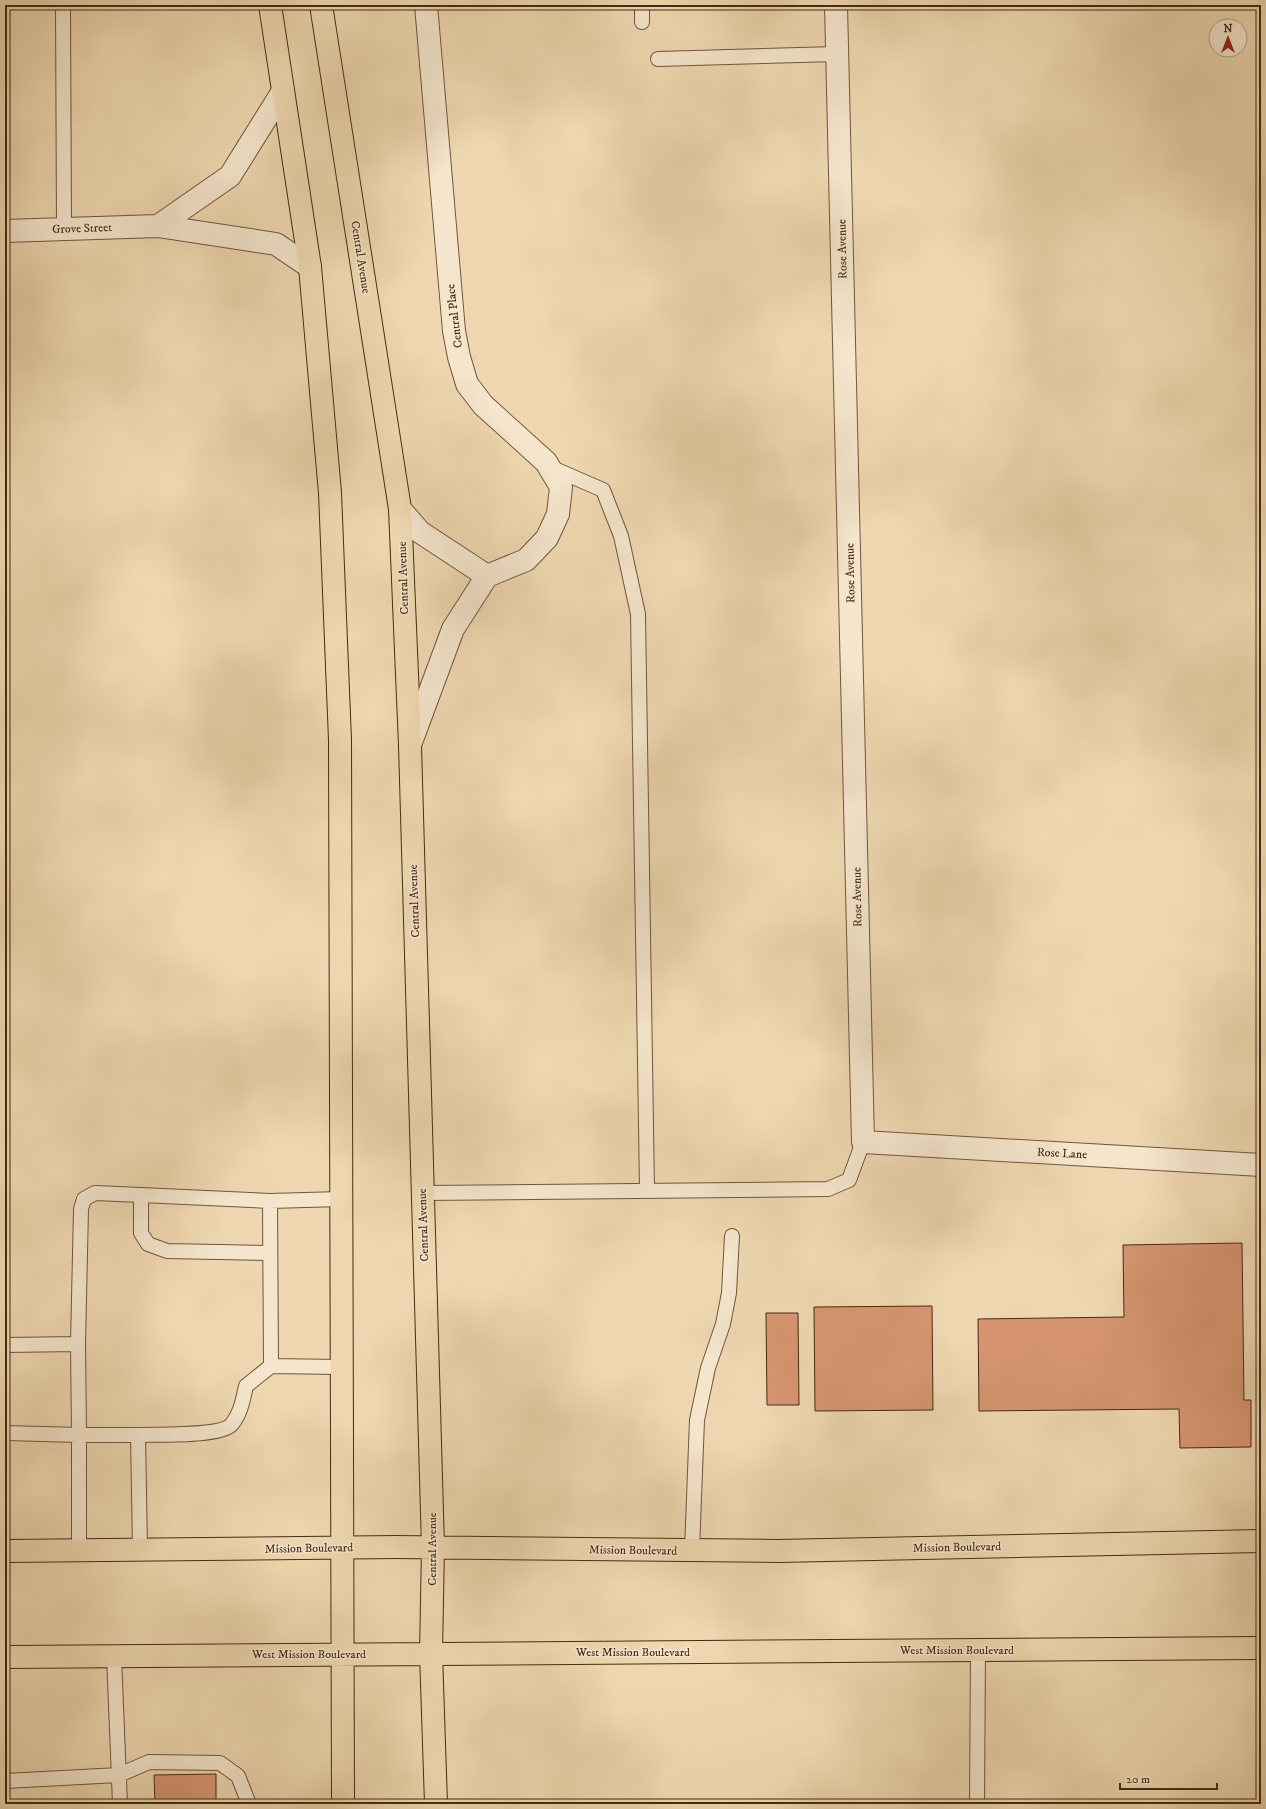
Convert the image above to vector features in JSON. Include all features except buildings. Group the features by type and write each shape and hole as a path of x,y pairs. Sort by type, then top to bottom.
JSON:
{"main road":[{"path":"270,5 310,267 330,493 340,740 343,1804"},
{"name":"Central Avenue","path":"321,5 400,509 410,745 433,1547 431,1653 436,1804"},
{"name":"Mission Boulevard","path":"5,1551 433,1547 786,1551 1261,1541"},
{"name":"West Mission Boulevard","path":"5,1657 342,1653 1261,1648"}],"street":[{"name":"Central Place","path":"426,5 454,331 459,357 467,384 483,405 546,462 561,487 558,514 547,538 526,560 488,576"},
{"name":"Rose Avenue","path":"836,5 863,1142"},
{"path":"158,226 230,176 283,91"},
{"name":"Grove Street","path":"5,231 158,226 276,244 310,267"},
{"path":"400,509 420,532 488,576 453,629 410,745"},
{"name":"Rose Lane","path":"863,1142 1261,1165"}],"lane":[{"path":"63,5 64,229"},
{"path":"642,5 642,22"},
{"path":"658,59 838,54"},
{"path":"549,467 603,490 621,536 638,614 647,1190"},
{"path":"422,1193 828,1189 849,1180 863,1142"},
{"path":"79,1550 78,1344 81,1209 84,1199 95,1193 270,1201 341,1198"},
{"path":"141,1195 141,1233 148,1244 167,1251 270,1253"},
{"path":"270,1201 271,1366"},
{"path":"692,1550 697,1420 708,1368 723,1324 728,1293 732,1236"},
{"path":"5,1345 78,1344"},
{"path":"5,1433 138,1434 215,1432 232,1425 241,1409 246,1386 271,1366 342,1367"},
{"path":"138,1434 140,1549"},
{"path":"977,1804 978,1650"},
{"path":"114,1656 120,1804"},
{"path":"5,1781 119,1775 149,1762 220,1763 238,1776 249,1804"}]}
